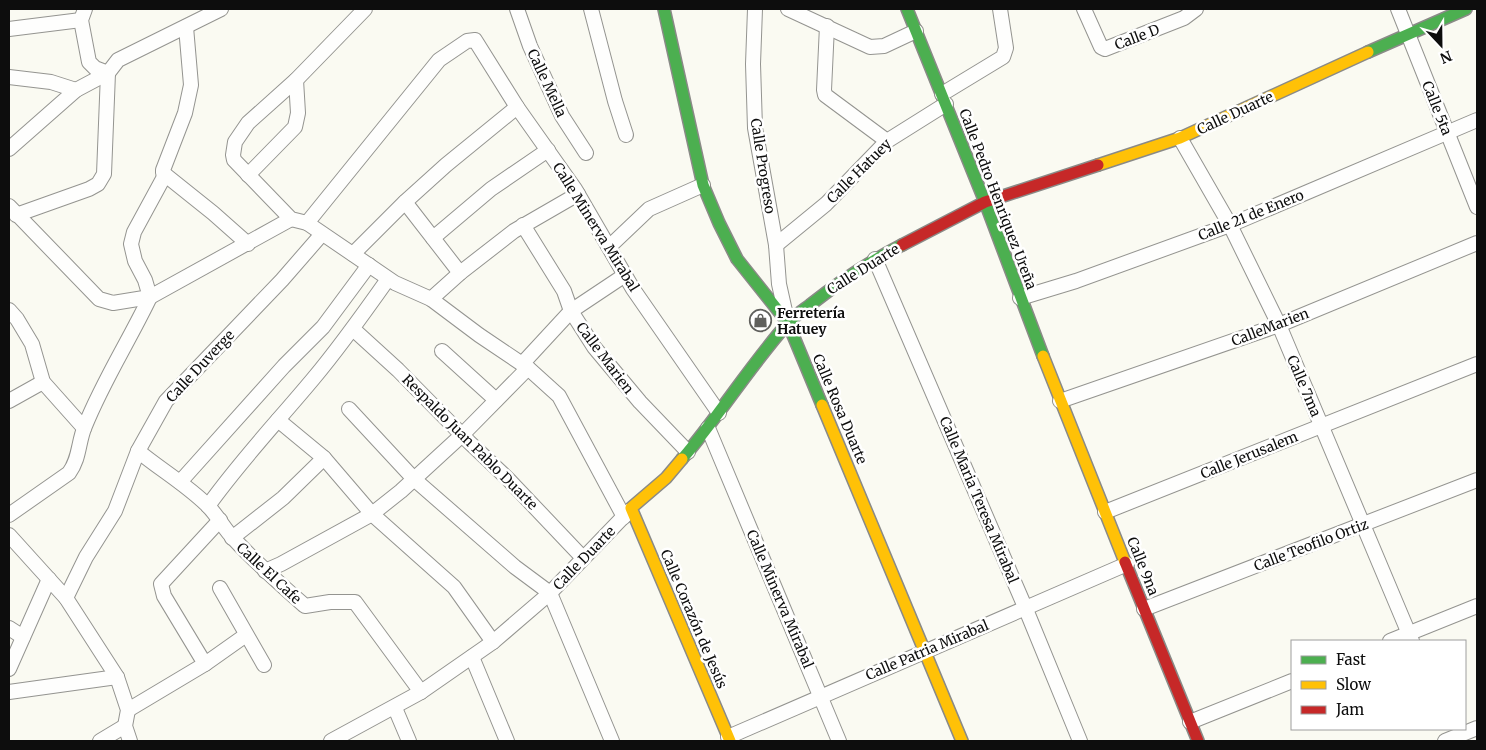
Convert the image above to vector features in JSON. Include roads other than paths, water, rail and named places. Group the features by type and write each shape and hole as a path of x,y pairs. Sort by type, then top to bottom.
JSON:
{"street":[{"path":"9,149 76,90 108,73 118,60 221,9"},
{"path":"365,9 296,80 248,123 236,142 233,158 291,219 307,223 395,283 431,299 525,366 559,396 627,513"},
{"name":"Calle Mella","path":"517,9 530,46 562,116 586,153"},
{"path":"591,9 626,135"},
{"name":"Calle Rosa Duarte","path":"664,9 704,185 719,223 737,259 788,323 962,741"},
{"name":"Calle Progreso","path":"755,9 753,64 755,128 788,323"},
{"path":"788,9 870,47 884,46 916,31"},
{"name":"Calle Pedro Henriquez Ureña","path":"908,9 985,202 1060,401"},
{"name":"Calle Hatuey","path":"776,245 826,204 887,141 1003,57 1006,48 1000,9"},
{"name":"Calle D","path":"1084,9 1101,47 1105,49 1184,18 1196,9"},
{"name":"Calle 5ta","path":"1398,9 1477,206"},
{"name":"Calle Duarte","path":"331,741 395,708 421,692 493,642 550,593 627,513 666,478 708,428 744,378 788,323 830,289 875,259 985,202 1180,138 1466,9"},
{"path":"9,29 83,14 89,62 95,68 108,73"},
{"path":"827,26 825,94 887,141"},
{"path":"186,27 191,85 184,112 163,170 165,175 213,212 248,244"},
{"name":"Calle Minerva Mirabal","path":"307,223 439,60 467,41 475,40 517,107 578,194 625,275 719,413"},
{"path":"108,73 104,174 98,184 89,189 11,209 99,299 113,303 150,298 291,219"},
{"path":"9,77 51,82 76,90"},
{"path":"248,175 295,127 298,113 296,80"},
{"path":"353,254 446,165 517,107"},
{"name":"Calle 21 de Enero","path":"1020,298 1076,281 1230,225 1477,120"},
{"name":"Calle 7ma","path":"1180,138 1230,225 1279,325 1411,637"},
{"path":"433,238 492,189 548,150"},
{"path":"9,516 69,473 76,464 84,428 105,383 150,298 145,280 135,261 131,244 134,232 165,175"},
{"path":"609,247 649,209 704,185"},
{"path":"431,299 514,230 578,194"},
{"path":"406,202 460,273"},
{"name":"Calle Marien","path":"523,225 564,291 571,311 594,347 640,402 688,452"},
{"name":"Calle Duverge","path":"66,598 86,556 115,511 138,451 166,401 282,280 322,234"},
{"name":"CalleMarien","path":"1060,401 1279,325 1477,243"},
{"name":"Calle Maria Teresa Mirabal","path":"875,259 1025,607 1080,741"},
{"path":"180,482 284,366 323,326 369,265"},
{"path":"265,571 372,514 462,435 496,400 571,311 625,275"},
{"path":"208,506 228,479 353,329 388,278"},
{"path":"9,310 18,319 32,344 43,382 84,428"},
{"name":"Respaldo Juan Pablo Duarte","path":"353,329 398,370 508,479 583,558"},
{"path":"442,351 496,400"},
{"name":"Calle Jerusalem","path":"1105,512 1477,364"},
{"path":"9,400 43,382"},
{"name":"Calle 9na","path":"1060,401 1198,741"},
{"path":"349,409 414,479 515,567 550,593 612,741"},
{"path":"278,420 324,458 372,514 454,587 493,642"},
{"name":"Calle Minerva Mirabal","path":"708,428 839,741"},
{"name":"Calle El Cafe","path":"138,451 180,482 208,506 232,538 265,571 305,606 330,602 355,602 421,692"},
{"path":"232,538 283,498 324,458"},
{"name":"Calle Teofilo Ortiz","path":"1144,609 1477,480"},
{"name":"Calle Corazón de Jesús","path":"627,513 729,739"},
{"path":"205,664 164,596 162,584 220,520"},
{"path":"9,535 66,598 117,677 128,710 125,726 130,741"},
{"name":"Calle Patria Mirabal","path":"729,739 821,696 1127,564"},
{"path":"9,670 49,579"},
{"path":"220,588 264,665"},
{"path":"1395,640 1411,637 1477,606"},
{"path":"9,628 23,637"},
{"path":"128,710 205,664 246,635"},
{"path":"472,657 507,741"},
{"path":"9,692 117,677"},
{"path":"1190,722 1291,681"},
{"path":"395,708 409,741"},
{"path":"100,741 125,726"},
{"path":"1450,737 1477,728"}],"place":[{"name":"Ferretería Hatuey","path":"761,321"}]}
